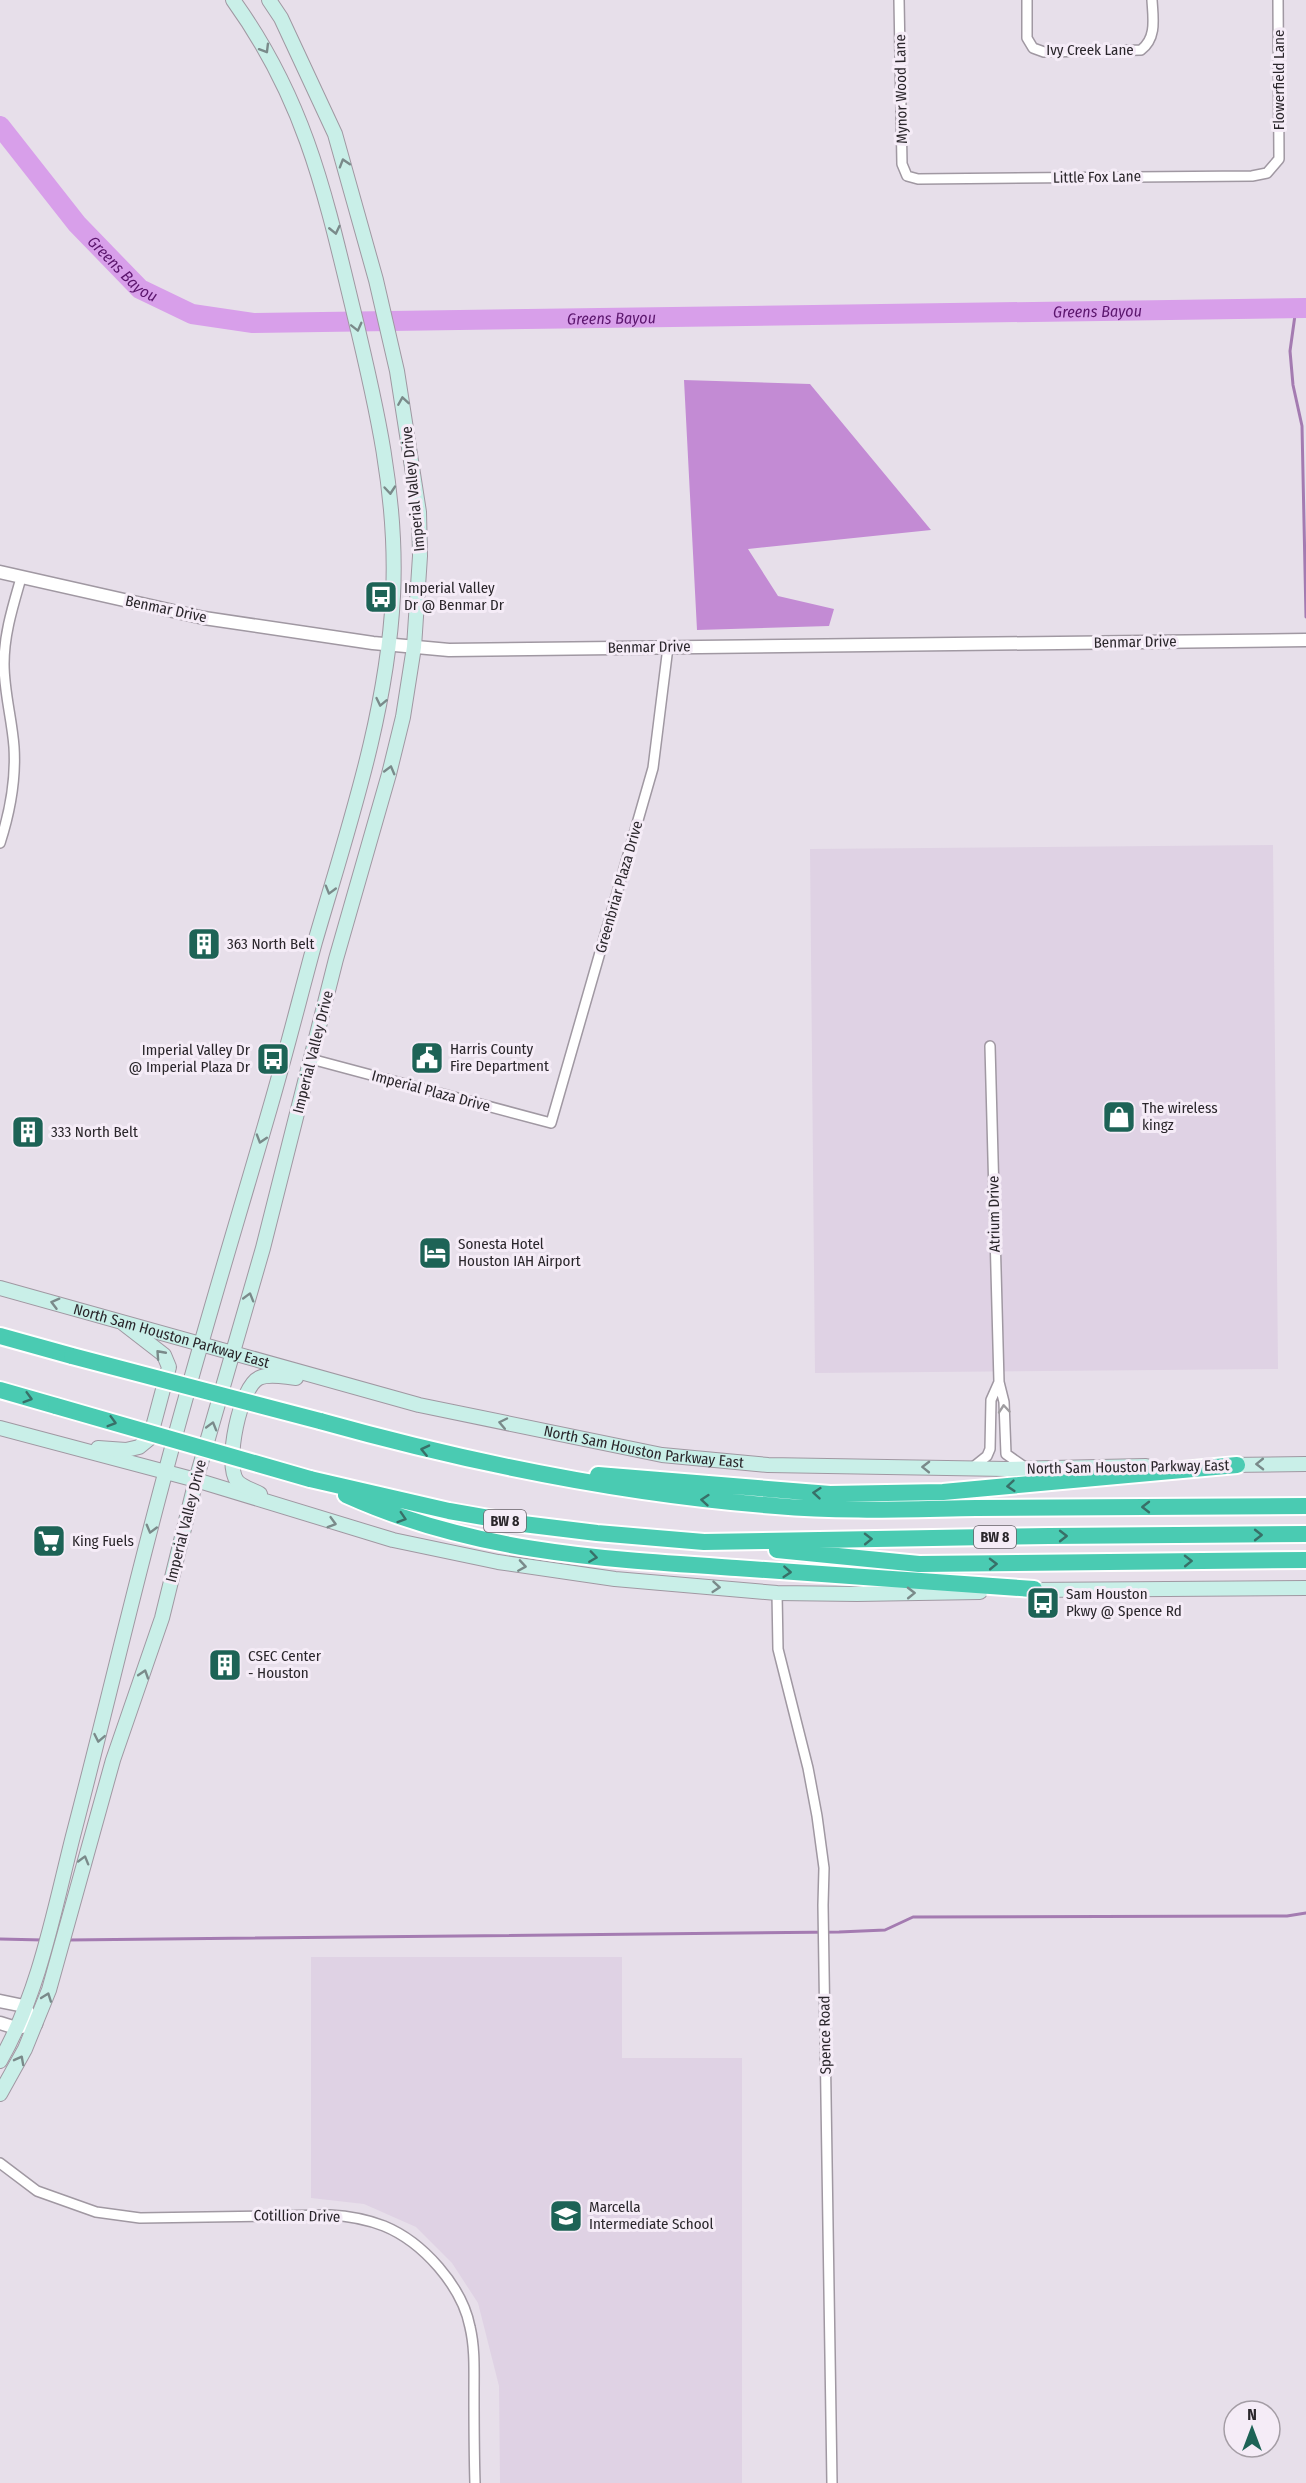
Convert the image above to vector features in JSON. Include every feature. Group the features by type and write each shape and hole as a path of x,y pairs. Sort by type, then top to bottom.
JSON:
{"highway":[{"name":"BW 8","path":"0,1335 418,1449 590,1485 679,1497 779,1507 863,1509 1306,1506"},
{"name":"BW 8","path":"0,1390 310,1479 449,1511 523,1524 597,1533 704,1542 1306,1534"},
{"path":"502,1468 830,1494 943,1492 1237,1465"},
{"path":"310,1479 385,1512 425,1526 494,1543 602,1559 1034,1589"},
{"path":"704,1542 919,1564 1306,1560"}],"main road":[{"name":"Imperial Valley Drive","path":"0,2061 16,2028 39,1962 95,1758 109,1692 165,1472 271,1104 368,755 384,686 393,596 394,542 380,421 335,228 310,146 278,70 234,0"},
{"name":"Imperial Valley Drive","path":"0,2094 26,2049 56,1969 113,1760 162,1618 196,1480 263,1248 336,959 389,774 403,717 414,647 420,556 419,512 396,367 376,280 335,134 281,18 269,0"},
{"path":"386,463 412,459"},
{"path":"271,1104 297,1112"},
{"name":"North Sam Houston Parkway East","path":"0,1288 419,1405 662,1455 768,1465 972,1468 1306,1464"},
{"path":"60,1444 126,1450 139,1448 150,1438 169,1367 164,1355 118,1320"},
{"path":"276,1506 238,1483 232,1471 233,1440 249,1386 260,1378 274,1376 333,1382"},
{"path":"0,1428 196,1480 393,1540 487,1560 582,1575 777,1593 1301,1588"},
{"path":"109,1692 134,1701"}],"street":[{"name":"Mynor Wood Lane","path":"899,0 902,164 908,176"},
{"name":"Ivy Creek Lane","path":"1027,0 1027,38 1033,48 1044,52 1141,50 1149,44 1153,32 1152,0"},
{"name":"Flowerfield Lane","path":"1278,0 1279,159"},
{"name":"Little Fox Lane","path":"908,176 929,179 1252,176 1268,173 1279,159"},
{"name":"Benmar Drive","path":"0,572 204,618 388,644 449,650 1306,640"},
{"path":"0,843 14,769 14,746 4,664 8,621 21,578"},
{"name":"Greenbriar Plaza Drive","path":"551,1123 653,768 668,647"},
{"name":"Atrium Drive","path":"990,1046 999,1382 1004,1402 1006,1454 1026,1468"},
{"name":"Imperial Plaza Drive","path":"311,1059 551,1123"},
{"name":"Atrium Drive","path":"972,1468 987,1456 990,1449 991,1401 999,1382"},
{"name":"Spence Road","path":"777,1593 778,1649 808,1768 823,1858 832,2483"},
{"path":"0,2001 24,2006 36,2024 16,2028 0,2023"},
{"name":"Cotillion Drive","path":"0,2163 37,2191 96,2212 140,2218 330,2214 359,2217 386,2227 403,2237 448,2278 463,2304 470,2326 473,2355 475,2483"}],"shaded area":[{"path":"684,380 810,384 931,530 748,549 778,596 834,609 829,626 697,630"},
{"path":"1273,845 1278,1369 815,1373 810,849"},
{"name":"Marcella Intermediate School","path":"311,1957 622,1957 622,2058 742,2058 742,2483 500,2483 499,2386 478,2303 452,2263 416,2227 364,2204 311,2198"}],"waterway":[{"name":"Greens Bayou","path":"0,126 77,224 140,289 192,314 253,323 1306,308"},
{"path":"1296,308 1290,351 1293,385 1302,426 1306,617"},
{"path":"68,1940 839,1932 885,1930 913,1917 1287,1916 1306,1913"},
{"path":"0,1939 43,1940"}],"place":[{"name":"Imperial Valley Dr @ Benmar Dr","path":"381,597"},
{"name":"363 North Belt","path":"204,944"},
{"name":"Harris County Fire Department","path":"427,1058"},
{"name":"Imperial Valley Dr @ Imperial Plaza Dr","path":"273,1059"},
{"name":"The wireless kingz","path":"1119,1117"},
{"name":"333 North Belt","path":"28,1132"},
{"name":"Sonesta Hotel Houston IAH Airport","path":"435,1253"},
{"name":"King Fuels","path":"49,1541"},
{"name":"Sam Houston Pkwy @ Spence Rd","path":"1043,1603"},
{"name":"CSEC Center - Houston","path":"225,1665"},
{"name":"Marcella Intermediate School","path":"566,2216"}]}
